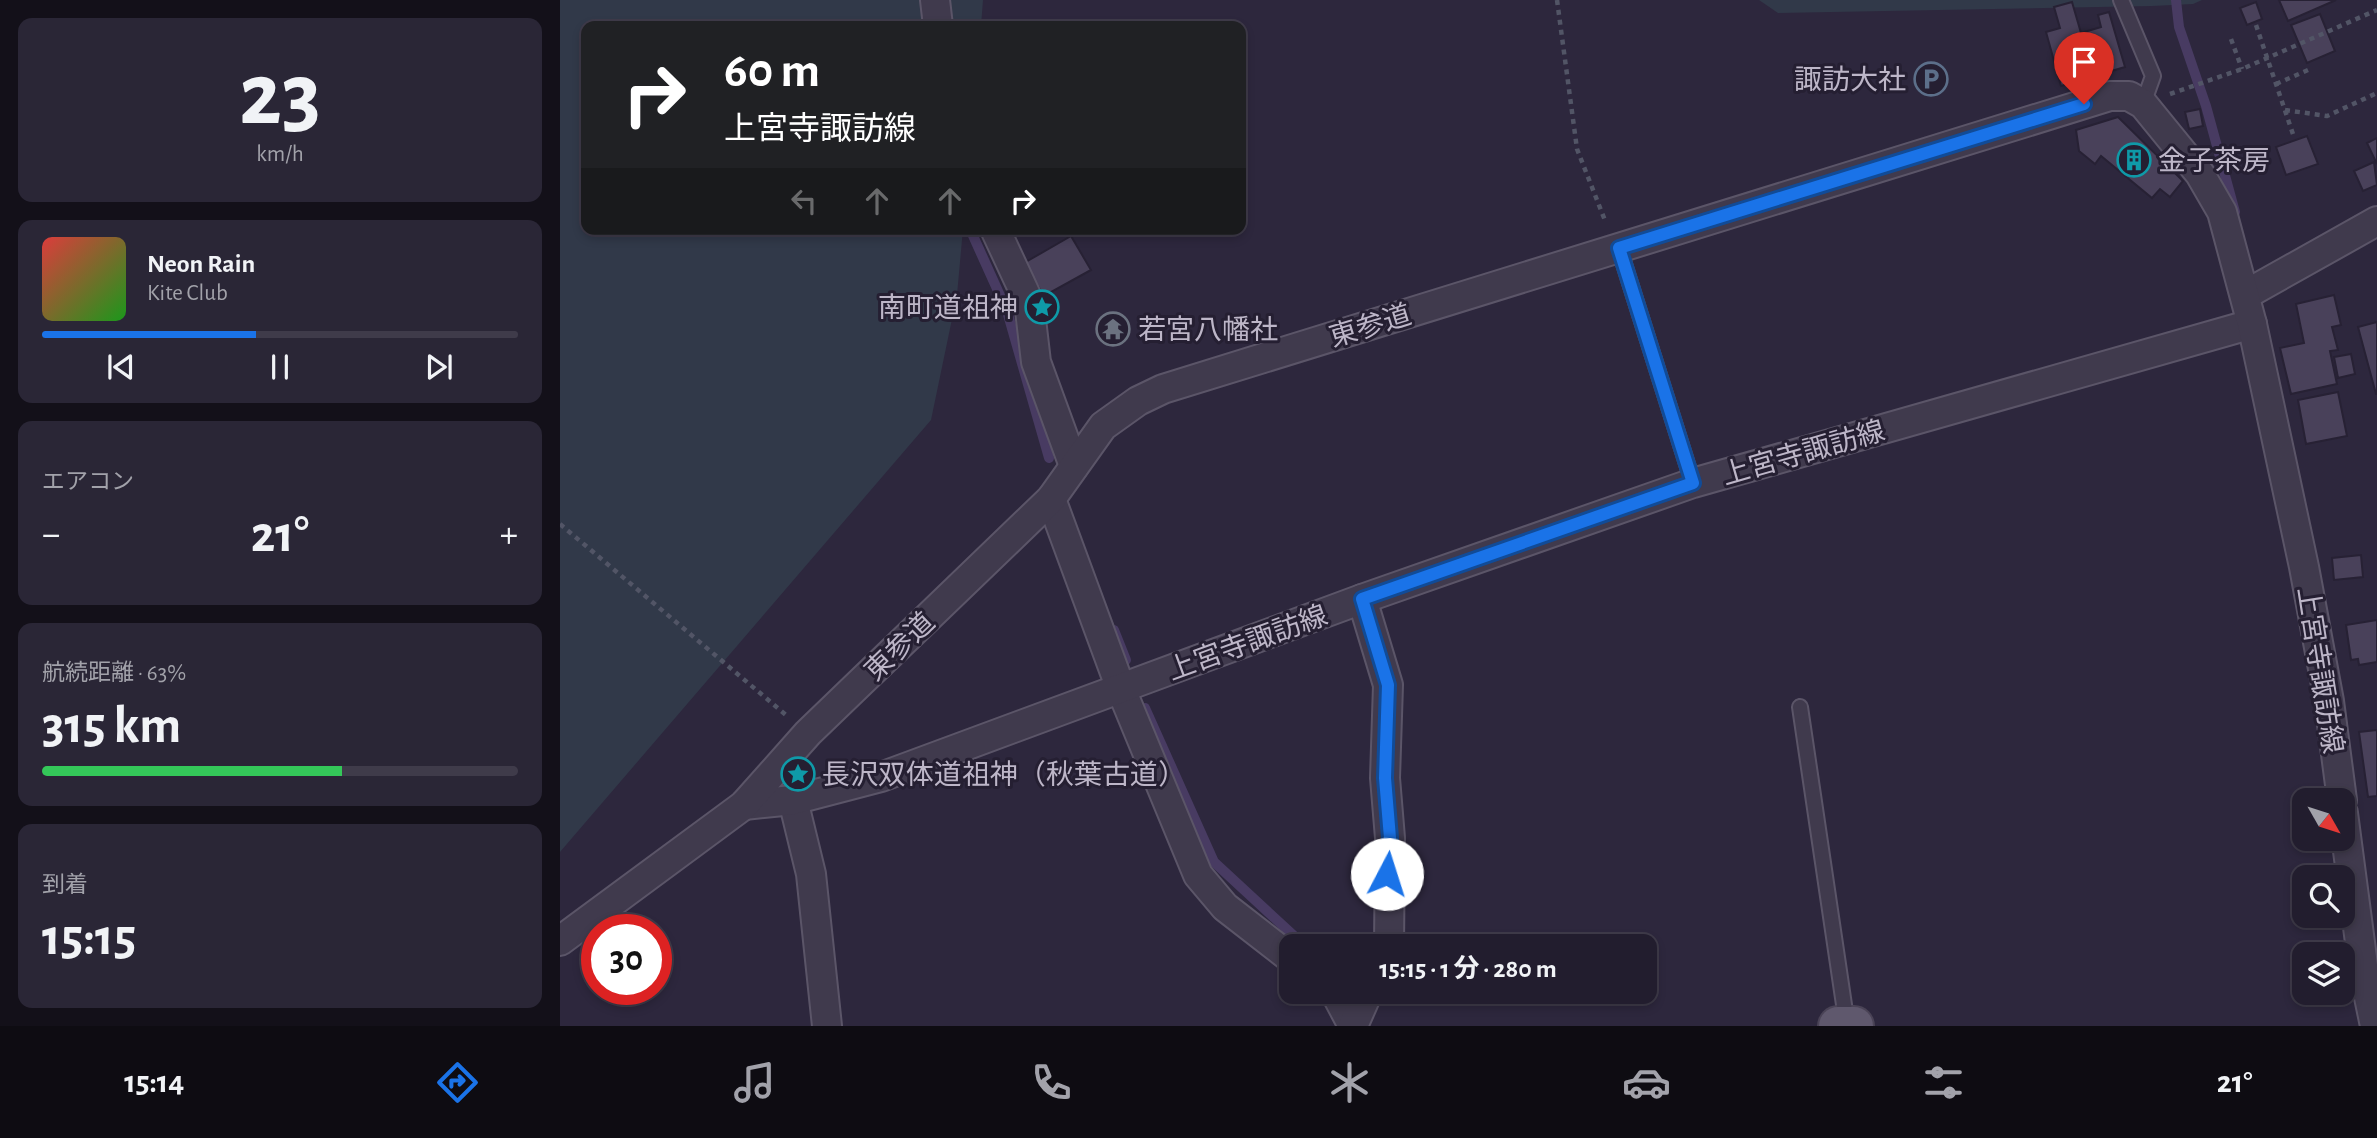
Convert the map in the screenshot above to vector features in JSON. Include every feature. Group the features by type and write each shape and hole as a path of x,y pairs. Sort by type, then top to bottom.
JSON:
{"main road":[{"path":"1838,1026 1854,1026"}],"street":[{"path":"935,0 937,21"},
{"name":"東参道","path":"560,941 744,805 808,733 1051,499 1103,426 1138,401 1163,389 2110,96 2129,96 2143,104"},
{"path":"2143,104 2200,174 2222,212 2252,324"},
{"path":"2245,295 2377,221"},
{"path":"998,235 1028,302 1036,362 1074,466"},
{"name":"上宮寺諏訪線","path":"744,805 793,800 881,777 1362,599 1693,483 2252,324 2304,567 2329,701 2340,788"},
{"path":"1051,499 1121,689 1198,875 1225,907 1279,949"},
{"path":"1362,599 1388,685 1385,778 1390,838 1388,934"},
{"path":"793,800 811,874 827,1026"},
{"path":"2348,851 2364,973 2375,1026"},
{"path":"1341,1004 1353,1026"},
{"path":"1353,1026 1363,1004"}],"lane":[{"path":"2121,0 2153,76 2143,104"},
{"path":"1619,248 1693,483"},
{"path":"1800,708 1847,1026"}],"path":[{"path":"1557,0 1577,149 1598,206 1619,248"},
{"path":"2176,92 2267,59 2377,10"},
{"path":"2256,25 2294,137"},
{"path":"2231,39 2242,69"},
{"path":"2276,85 2308,70"},
{"path":"2285,110 2328,116 2377,93"},
{"path":"560,524 808,733"}],"shaded area":[{"path":"560,0 983,0 981,21 581,21 581,235 962,235 957,295 931,420 560,852"},
{"path":"1759,0 2202,0 2193,4 2152,6 1778,13"}],"building":[{"path":"2279,0 2336,0 2288,21"},
{"path":"2072,2 2081,33 2101,27 2098,15 2109,12 2125,67 2061,86 2046,32 2060,28 2054,7"},
{"path":"2256,2 2262,19 2247,25 2240,8"},
{"path":"2320,14 2335,51 2307,63 2291,25"},
{"path":"2200,109 2203,126 2189,129 2185,112"},
{"name":"金子茶房","path":"2118,117 2183,181 2170,197 2160,189 2152,198 2101,156 2095,164 2079,151 2076,130"},
{"path":"2307,136 2318,164 2286,175 2276,147"},
{"path":"2377,138 2377,164 2367,143"},
{"path":"2374,162 2377,185 2363,191 2354,171"},
{"path":"1071,236 1091,270 1044,296 1024,263"},
{"path":"2334,295 2341,325 2332,327 2338,350 2330,351 2337,384 2291,394 2280,348 2304,343 2296,304"},
{"path":"2377,322 2377,394 2376,394 2358,327"},
{"path":"2351,354 2355,374 2338,378 2334,357"},
{"path":"2338,392 2347,436 2306,444 2298,400"},
{"path":"2361,555 2363,577 2334,580 2332,558"},
{"path":"2377,620 2377,662 2359,665 2358,659 2351,660 2346,625"},
{"path":"2377,730 2377,796 2368,797 2359,732"}],"waterway":[{"path":"2176,0 2179,27 2206,106 2235,212"},
{"path":"973,235 1007,311 1049,458"},
{"path":"1114,630 1126,660"},
{"path":"1145,708 1214,862 1292,934"}],"place":[{"name":"諏訪大社","path":"1931,79"},
{"name":"金子茶房","path":"2134,160"},
{"name":"南町道祖神","path":"1042,307"},
{"name":"若宮八幡社","path":"1113,329"},
{"name":"長沢双体道祖神（秋葉古道）","path":"798,774"}],"route":[{"path":"1387,874 1390,838 1385,778 1388,685 1362,599 1693,483 1619,248 2084,104"}]}
